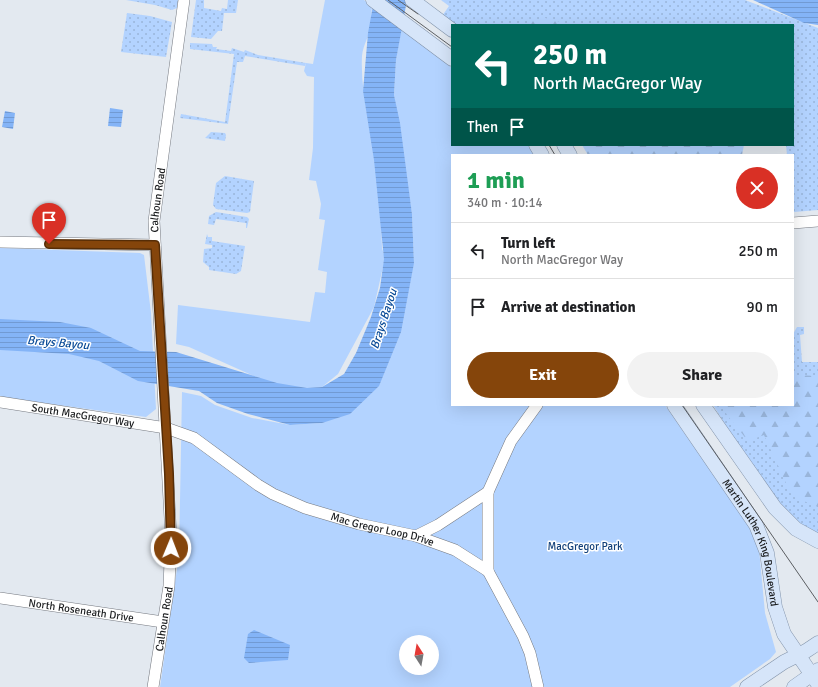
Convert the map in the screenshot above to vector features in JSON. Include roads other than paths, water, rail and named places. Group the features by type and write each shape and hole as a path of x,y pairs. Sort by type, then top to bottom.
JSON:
{"main road":[{"path":"373,0 451,57"},
{"path":"412,0 451,29"},
{"name":"Martin Luther King Boulevard","path":"675,406 756,525 767,553 779,620 784,634 797,656 816,676"},
{"path":"704,406 775,508 796,529 818,541"},
{"path":"747,687 784,662 818,643"},
{"path":"794,687 816,676"}],"street":[{"name":"Calhoun Road","path":"153,687 169,586 171,537 154,221 184,0"},
{"path":"794,222 818,221"},
{"path":"0,242 155,245"},
{"name":"South MacGregor Way","path":"0,402 166,428"},
{"path":"488,571 488,492 512,441 536,406"},
{"name":"Mac Gregor Loop Drive","path":"166,428 194,438 239,472 273,494 305,508 360,524 416,536 455,550 478,563 488,571 523,636 530,654 538,687"},
{"path":"416,536 438,525 488,492"},
{"name":"North Roseneath Drive","path":"0,598 163,622"}],"water":[{"name":"Brays Bayou","path":"374,0 407,0 396,60 394,95 400,123 412,214 414,263 401,332 379,386 350,414 322,423 290,425 248,414 217,403 199,391 138,381 99,361 69,354 0,350 0,319 60,322 91,328 140,351 176,352 277,383 307,388 322,387 344,374 356,353 371,317 380,288 384,259 374,160 363,91 368,33"},
{"path":"753,0 818,0 818,25 804,23"},
{"path":"110,108 123,110 121,127 108,126"},
{"path":"5,111 15,113 13,129 2,127"},
{"path":"254,630 290,645 288,660 249,663 244,658 248,634"}],"tram line":[{"path":"388,0 451,46"},
{"path":"398,0 418,14"},
{"path":"550,146 554,154"},
{"path":"683,406 818,602"}],"park label":[{"name":"MacGregor Park","path":"585,546"}]}
